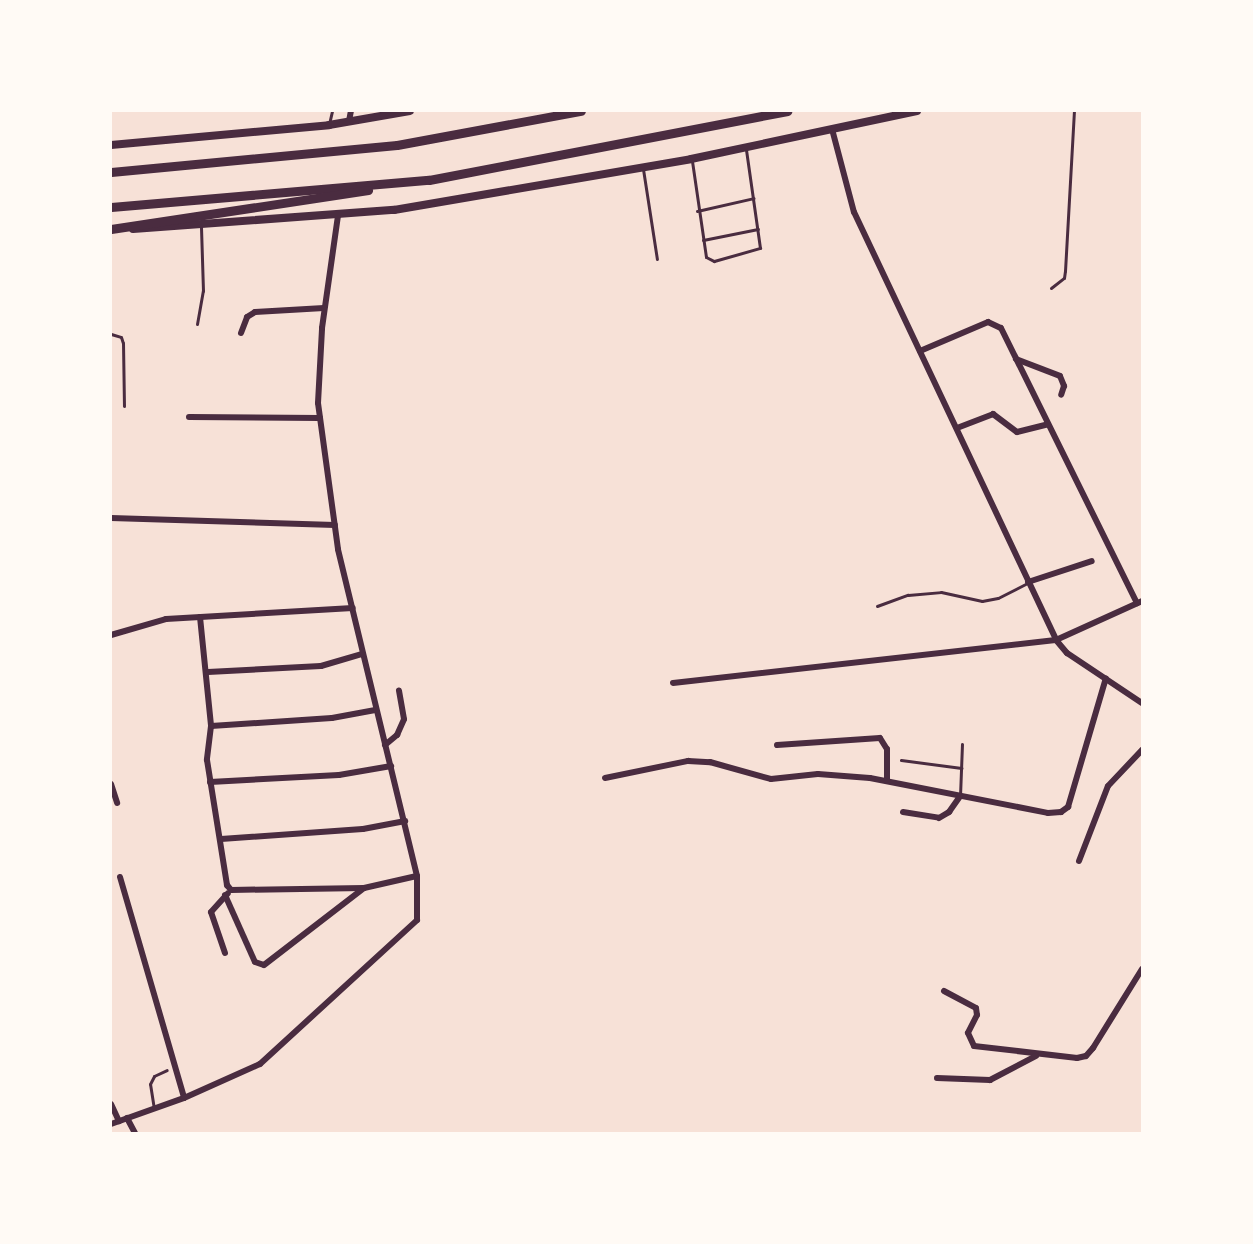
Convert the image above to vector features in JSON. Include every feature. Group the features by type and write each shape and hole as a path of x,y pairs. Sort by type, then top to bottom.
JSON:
{"highway":[{"path":"111,172 398,145 581,111"},
{"path":"111,229 429,180 787,111"},
{"path":"111,207 429,180"}],"main road":[{"path":"111,145 329,125 410,111"},
{"path":"111,229 201,227 394,210 691,159 917,111"}],"street":[{"path":"349,121 351,111"},
{"path":"832,129 854,212 1056,640 1067,653 1142,703"},
{"path":"111,1124 184,1098 260,1064 408,931 417,920 419,911 417,876 362,654 335,525 320,418 324,308 338,216"},
{"path":"241,333 247,317 255,312 324,308"},
{"path":"673,683 1056,640 1139,602 1001,328 993,322 920,351"},
{"path":"1016,358 1060,376 1064,386 1061,395"},
{"path":"957,428 993,414 1017,432 1048,424"},
{"path":"189,417 320,418"},
{"path":"111,518 335,525"},
{"path":"1028,582 1092,561"},
{"path":"111,635 166,619 353,608"},
{"path":"200,617 202,661 208,672 211,726 206,748 210,782 228,892 255,962 264,965 364,888"},
{"path":"208,672 321,666 362,654"},
{"path":"605,778 688,761 710,762 771,779 818,774 887,781 1048,813 1061,812 1068,807 1106,678"},
{"path":"386,745 397,735 404,719 399,690"},
{"path":"211,726 332,718 375,710"},
{"path":"777,745 880,738 887,749 887,781"},
{"path":"1079,861 1108,786 1142,750"},
{"path":"210,782 339,775 391,766"},
{"path":"111,784 117,803"},
{"path":"903,812 939,818 949,812 960,796"},
{"path":"221,839 363,829 405,821"},
{"path":"225,953 211,912 228,892 364,888 417,876"},
{"path":"120,878 184,1098"},
{"path":"944,991 976,1008 977,1015 968,1033 974,1046 1036,1056 1086,1056 1142,969"},
{"path":"937,1078 990,1080 1036,1056"},
{"path":"111,1104 119,1121"},
{"path":"127,1118 135,1133"}],"lane":[{"path":"329,125 332,111"},
{"path":"1051,288 1064,278 1065,271 1074,111"},
{"path":"691,159 697,211 706,257 714,261 758,251 761,244 746,148"},
{"path":"643,167 657,259"},
{"path":"697,211 754,198"},
{"path":"197,324 203,291 201,227"},
{"path":"703,240 758,229"},
{"path":"111,334 122,337 124,406"},
{"path":"877,606 908,595 940,592 982,601 998,598 1028,582"},
{"path":"960,796 962,744"},
{"path":"902,760 961,768"},
{"path":"154,1109 150,1084 154,1076 167,1070"}]}
